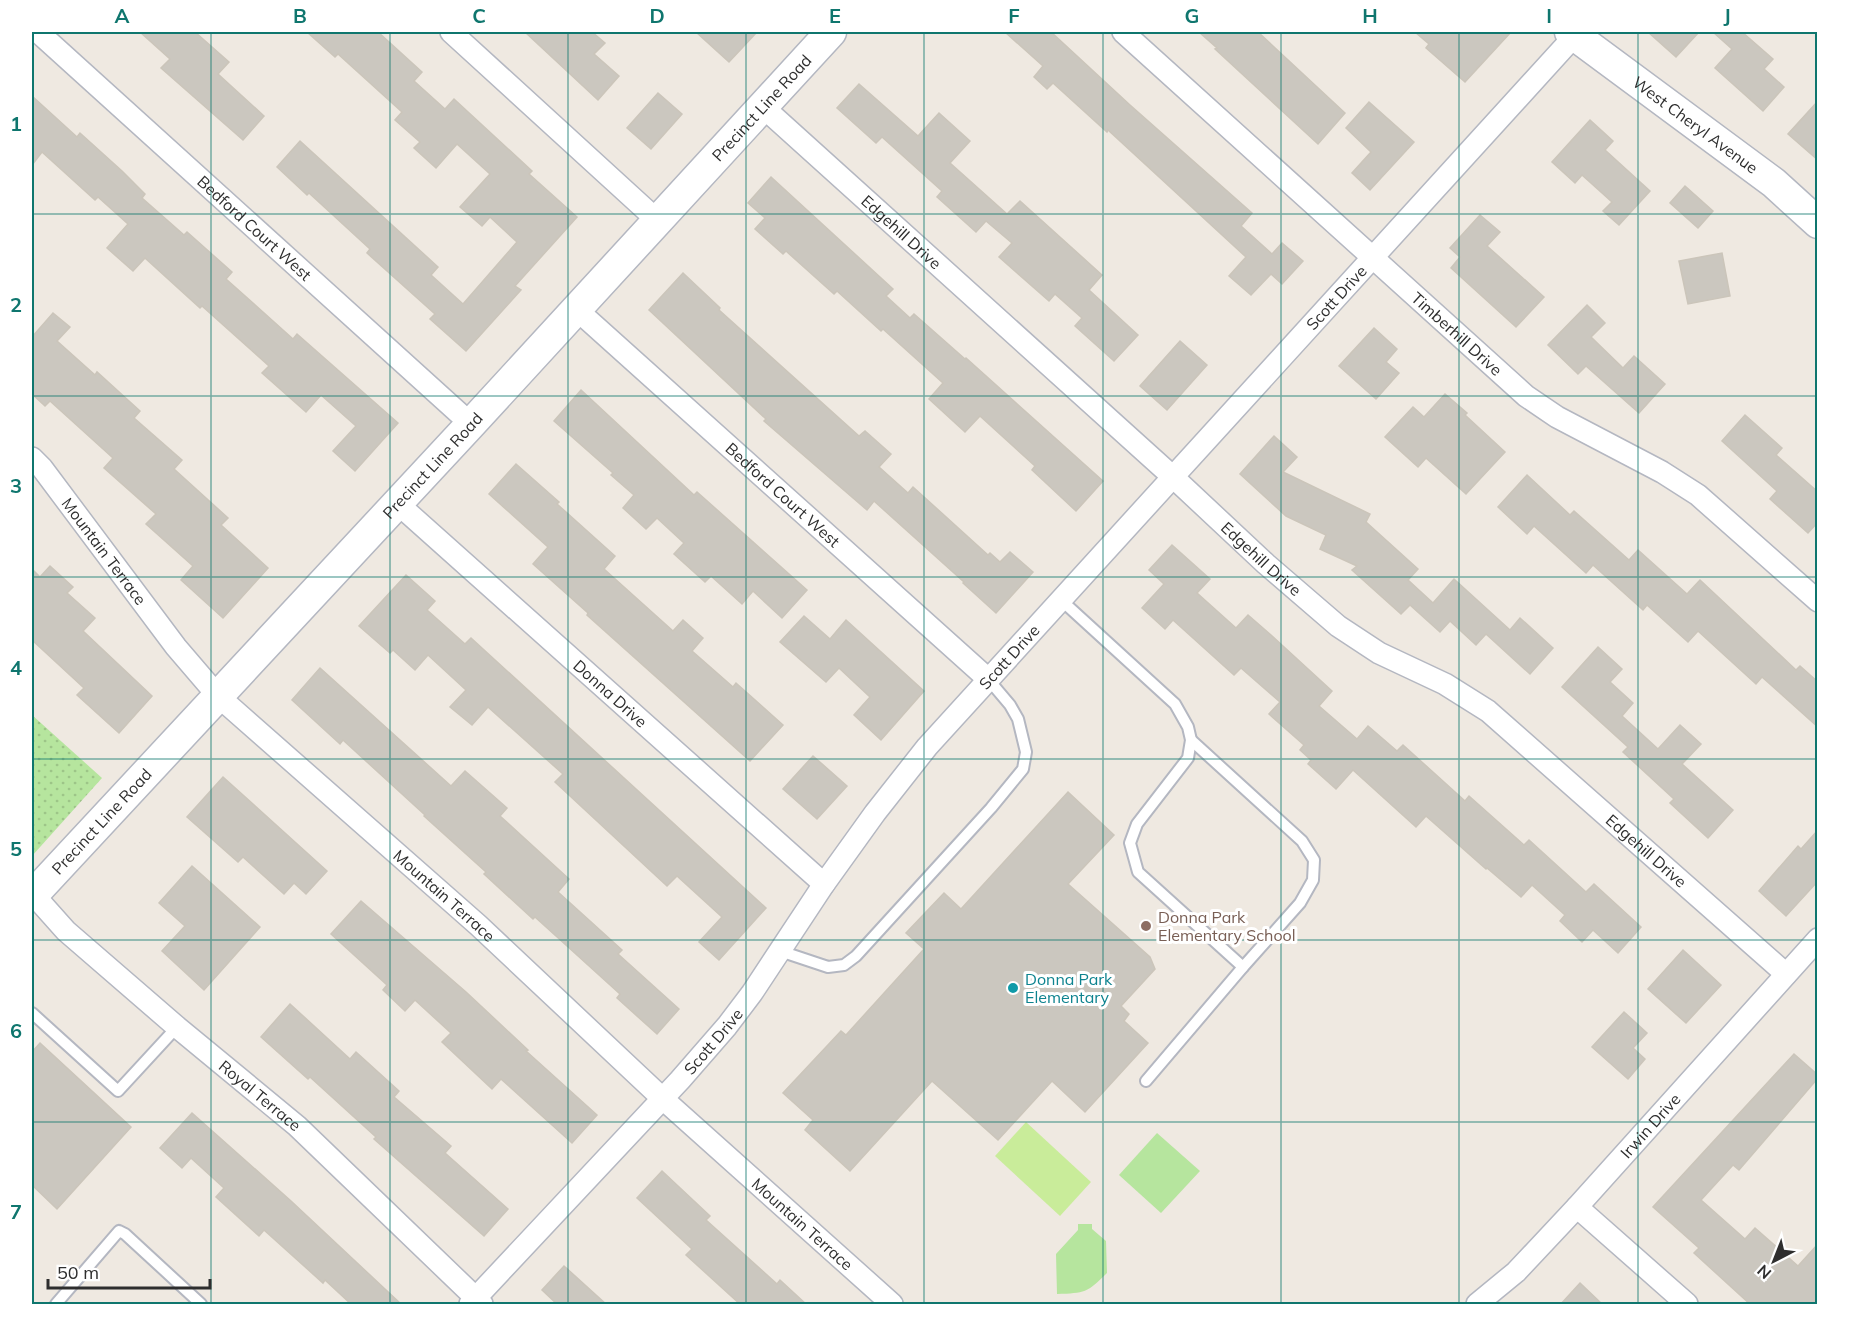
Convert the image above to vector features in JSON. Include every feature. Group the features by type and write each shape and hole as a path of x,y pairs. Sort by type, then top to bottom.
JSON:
{"main road":[{"name":"Precinct Line Road","path":"32,895 471,424 831,32"},
{"name":"West Cheryl Avenue","path":"1574,33 1774,183 1818,223"}],"street":[{"name":"Bedford Court West","path":"38,32 471,424"},
{"path":"451,32 658,221"},
{"name":"Timberhill Drive","path":"1123,32 1526,396 1557,417 1662,472 1698,495 1818,601"},
{"name":"Scott Drive","path":"476,1302 727,1026 752,993 824,884 920,755 1059,599 1373,259 1574,33"},
{"name":"Edgehill Drive","path":"762,106 1173,477 1266,564 1338,626 1379,653 1445,684 1488,711 1786,974"},
{"name":"Bedford Court West","path":"576,309 988,679"},
{"name":"Mountain Terrace","path":"32,458 42,468 176,647 218,696 478,925 663,1099 892,1305"},
{"name":"Donna Drive","path":"397,503 824,884"},
{"name":"Royal Terrace","path":"32,895 66,931 297,1126 476,1302"},
{"name":"Irwin Drive","path":"1477,1305 1516,1272 1577,1207 1818,939"},
{"path":"1577,1207 1687,1305"}],"lane":[{"path":"1059,599 1175,704 1188,727 1191,740 1188,759 1137,824 1130,843 1138,872 1243,967"},
{"path":"780,951 828,967 844,965 856,956 991,808 1023,769 1026,752 1018,719 1010,705 988,679"},
{"path":"1146,1081 1300,903 1313,880 1314,860 1302,841 1191,740"},
{"path":"32,1013 118,1091 177,1027"},
{"path":"56,1305 119,1231 201,1305"}],"green space":[{"path":"32,715 102,778 32,856"},
{"path":"1026,1122 1091,1182 1060,1216 995,1156"},
{"path":"1157,1133 1200,1171 1161,1213 1119,1175"},
{"path":"1078,1224 1092,1224 1092,1229 1106,1241 1107,1273 1085,1291 1057,1294 1056,1254 1078,1230"}],"building":[{"path":"140,32 195,32 229,62 218,74 264,116 243,140 161,68 170,59"},
{"path":"307,32 378,32 422,72 414,81 445,109 454,99 532,171 529,174 577,217 515,286 521,290 466,351 430,319 435,314 367,253 370,249 277,167 300,141 438,267 431,275 463,304 517,242 490,217 482,226 460,207 490,174 457,144 436,168 414,148 420,142 395,120 402,112 338,54 335,57"},
{"path":"525,32 592,32 605,43 594,54 619,76 598,100"},
{"path":"696,32 757,32 729,62"},
{"path":"1005,32 1051,32 1252,213 1241,226 1272,254 1282,243 1303,261 1282,284 1271,274 1251,295 1229,276 1246,257 1108,130 1107,132 1053,83 1047,89 1034,77 1043,66"},
{"path":"1199,32 1258,32 1345,113 1318,144"},
{"path":"1415,32 1511,32 1465,82 1426,48 1429,44"},
{"path":"1648,32 1699,32 1676,57"},
{"path":"1713,32 1742,32 1773,59 1764,69 1784,87 1763,111 1715,68 1732,49"},
{"path":"859,84 918,136 939,113 970,141 950,163 1007,214 1020,201 1102,275 1089,290 1138,335 1114,361 1075,326 1082,318 1055,294 1049,301 999,257 1012,243 986,221 976,232 937,197 942,191 882,137 876,143 837,108"},
{"path":"658,93 682,114 651,149 627,128"},
{"path":"32,96 77,137 80,133 122,171 145,194 142,198 184,235 187,232 232,272 226,279 293,339 297,334 398,423 355,471 333,451 356,426 321,395 306,412 262,373 269,366 145,258 133,271 107,248 128,224 98,197 95,200 42,152 32,165"},
{"path":"1818,101 1818,160 1788,134"},
{"path":"1369,102 1414,142 1370,190 1352,173 1371,152 1346,128"},
{"path":"1590,120 1613,141 1605,150 1650,191 1619,225 1603,211 1612,202 1582,175 1575,183 1552,162"},
{"path":"771,177 893,289 886,296 910,318 914,314 1103,481 1076,511 1032,470 1035,466 980,416 965,432 929,399 943,383 837,291 834,294 786,251 783,254 755,229 765,218 748,203"},
{"path":"1685,186 1713,211 1698,228 1670,203"},
{"path":"1480,215 1500,232 1487,246 1544,297 1516,327 1451,268 1460,257 1450,248"},
{"path":"1722,253 1730,296 1688,304 1679,261"},
{"path":"683,273 720,308 719,310 859,436 865,431 891,454 879,467 908,493 913,487 988,555 990,553 1000,562 1010,552 1033,572 996,613 874,501 867,510 764,421 766,419 649,310"},
{"path":"1587,305 1605,323 1591,337 1623,368 1634,356 1665,384 1639,413 1586,366 1578,374 1548,345"},
{"path":"53,313 70,327 57,341 95,375 97,372 140,411 134,418 182,460 174,469 228,518 221,525 268,568 223,618 181,580 193,566 146,524 156,514 104,468 113,458 50,401 45,406 32,394 32,337"},
{"path":"1374,328 1397,349 1386,362 1399,373 1376,399 1339,366"},
{"path":"1180,341 1207,365 1167,410 1140,386"},
{"path":"581,390 694,495 697,492 807,590 782,618 753,591 742,604 711,576 705,582 674,554 684,543 657,518 646,529 623,508 634,495 611,475 613,473 554,421"},
{"path":"1445,394 1505,452 1466,494 1426,458 1418,467 1385,437 1413,407 1424,417"},
{"path":"1745,415 1782,448 1776,455 1818,492 1818,522 1808,533 1770,499 1777,491 1722,441"},
{"path":"1274,436 1297,457 1283,472 1370,514 1366,522 1418,569 1408,580 1433,603 1454,579 1510,630 1520,618 1553,648 1530,674 1486,634 1476,645 1450,621 1440,632 1410,605 1401,614 1352,570 1357,566 1320,549 1326,535 1286,516 1240,474"},
{"path":"516,464 615,556 604,569 673,631 683,620 703,638 692,651 733,687 736,683 783,725 750,761 533,564 548,547 489,494"},
{"path":"1527,475 1570,515 1574,511 1629,560 1638,550 1687,594 1700,580 1796,670 1800,666 1818,682 1818,727 1762,677 1756,684 1698,631 1688,642 1647,605 1643,610 1593,565 1586,573 1534,526 1527,534 1498,507"},
{"path":"1172,545 1210,579 1197,593 1236,628 1248,615 1332,691 1319,706 1357,739 1368,726 1397,751 1403,745 1465,801 1469,796 1524,845 1529,840 1586,892 1594,884 1641,927 1618,953 1593,930 1582,942 1560,921 1565,915 1532,885 1521,897 1426,816 1416,827 1353,770 1336,789 1308,764 1311,760 1300,750 1304,745 1269,714 1280,702 1241,668 1234,675 1173,620 1165,629 1142,608 1164,584 1149,570"},
{"path":"50,566 73,587 67,593 95,618 83,631 152,696 119,733 77,695 84,688 32,640 32,569 40,577"},
{"path":"406,575 435,601 427,610 465,644 471,638 766,908 719,960 699,942 722,917 677,876 667,886 555,782 563,774 488,707 472,725 450,707 466,690 428,655 415,670 393,650 390,653 359,626"},
{"path":"804,616 830,639 846,620 924,691 881,740 854,715 870,697 839,668 826,682 780,642"},
{"path":"1598,647 1622,669 1610,682 1633,703 1622,716 1658,749 1680,725 1701,744 1682,764 1733,810 1708,838 1670,803 1674,799 1623,752 1628,747 1562,687"},
{"path":"320,668 451,786 465,771 507,808 500,816 569,879 558,892 622,950 618,954 679,1009 657,1034 617,998 620,994 535,917 533,919 425,815 343,740 340,744 292,700"},
{"path":"813,756 847,786 817,819 783,789"},
{"path":"223,777 327,871 306,894 294,883 284,894 243,857 238,862 187,817"},
{"name":"Donna Park Elementary","path":"1068,792 1114,835 1068,884 1150,957 1155,969 1121,1006 1129,1014 1124,1021 1148,1043 1085,1112 1052,1081 998,1140 932,1081 850,1171 805,1130 813,1120 783,1093 841,1031 846,1035 924,949 906,933 944,893 961,909"},
{"path":"1818,830 1818,881 1786,916 1759,891 1798,846 1801,849"},
{"path":"192,866 260,927 204,990 162,951 185,926 159,903"},
{"path":"361,901 466,992 528,1050 526,1051 597,1115 572,1143 501,1079 492,1089 442,1042 451,1033 415,1000 405,1011 383,990 387,985 331,934"},
{"path":"1683,950 1721,985 1686,1023 1648,989"},
{"path":"290,1004 350,1059 356,1052 399,1091 394,1097 451,1146 445,1153 508,1209 484,1236 374,1139 376,1137 310,1077 308,1079 261,1037"},
{"path":"1624,1012 1647,1033 1633,1048 1645,1059 1628,1079 1592,1047"},
{"path":"40,1043 131,1127 57,1209 32,1185 32,1052"},
{"path":"1794,1054 1818,1075 1818,1078 1739,1170 1733,1165 1701,1200 1745,1239 1755,1228 1798,1266 1818,1244 1818,1298 1811,1305 1751,1305 1694,1253 1699,1248 1653,1207"},
{"path":"192,1113 291,1201 402,1305 352,1305 325,1280 323,1283 264,1230 259,1236 216,1197 224,1188 191,1158 182,1168 160,1148"},
{"path":"662,1171 710,1216 706,1220 777,1284 780,1280 807,1305 741,1305 686,1255 692,1249 637,1198"},
{"path":"564,1266 607,1305 558,1305 542,1290"},
{"path":"1580,1283 1603,1305 1560,1305"}],"place":[{"name":"Donna Park Elementary School","path":"1146,926"},
{"name":"Donna Park Elementary","path":"1013,988"}]}
